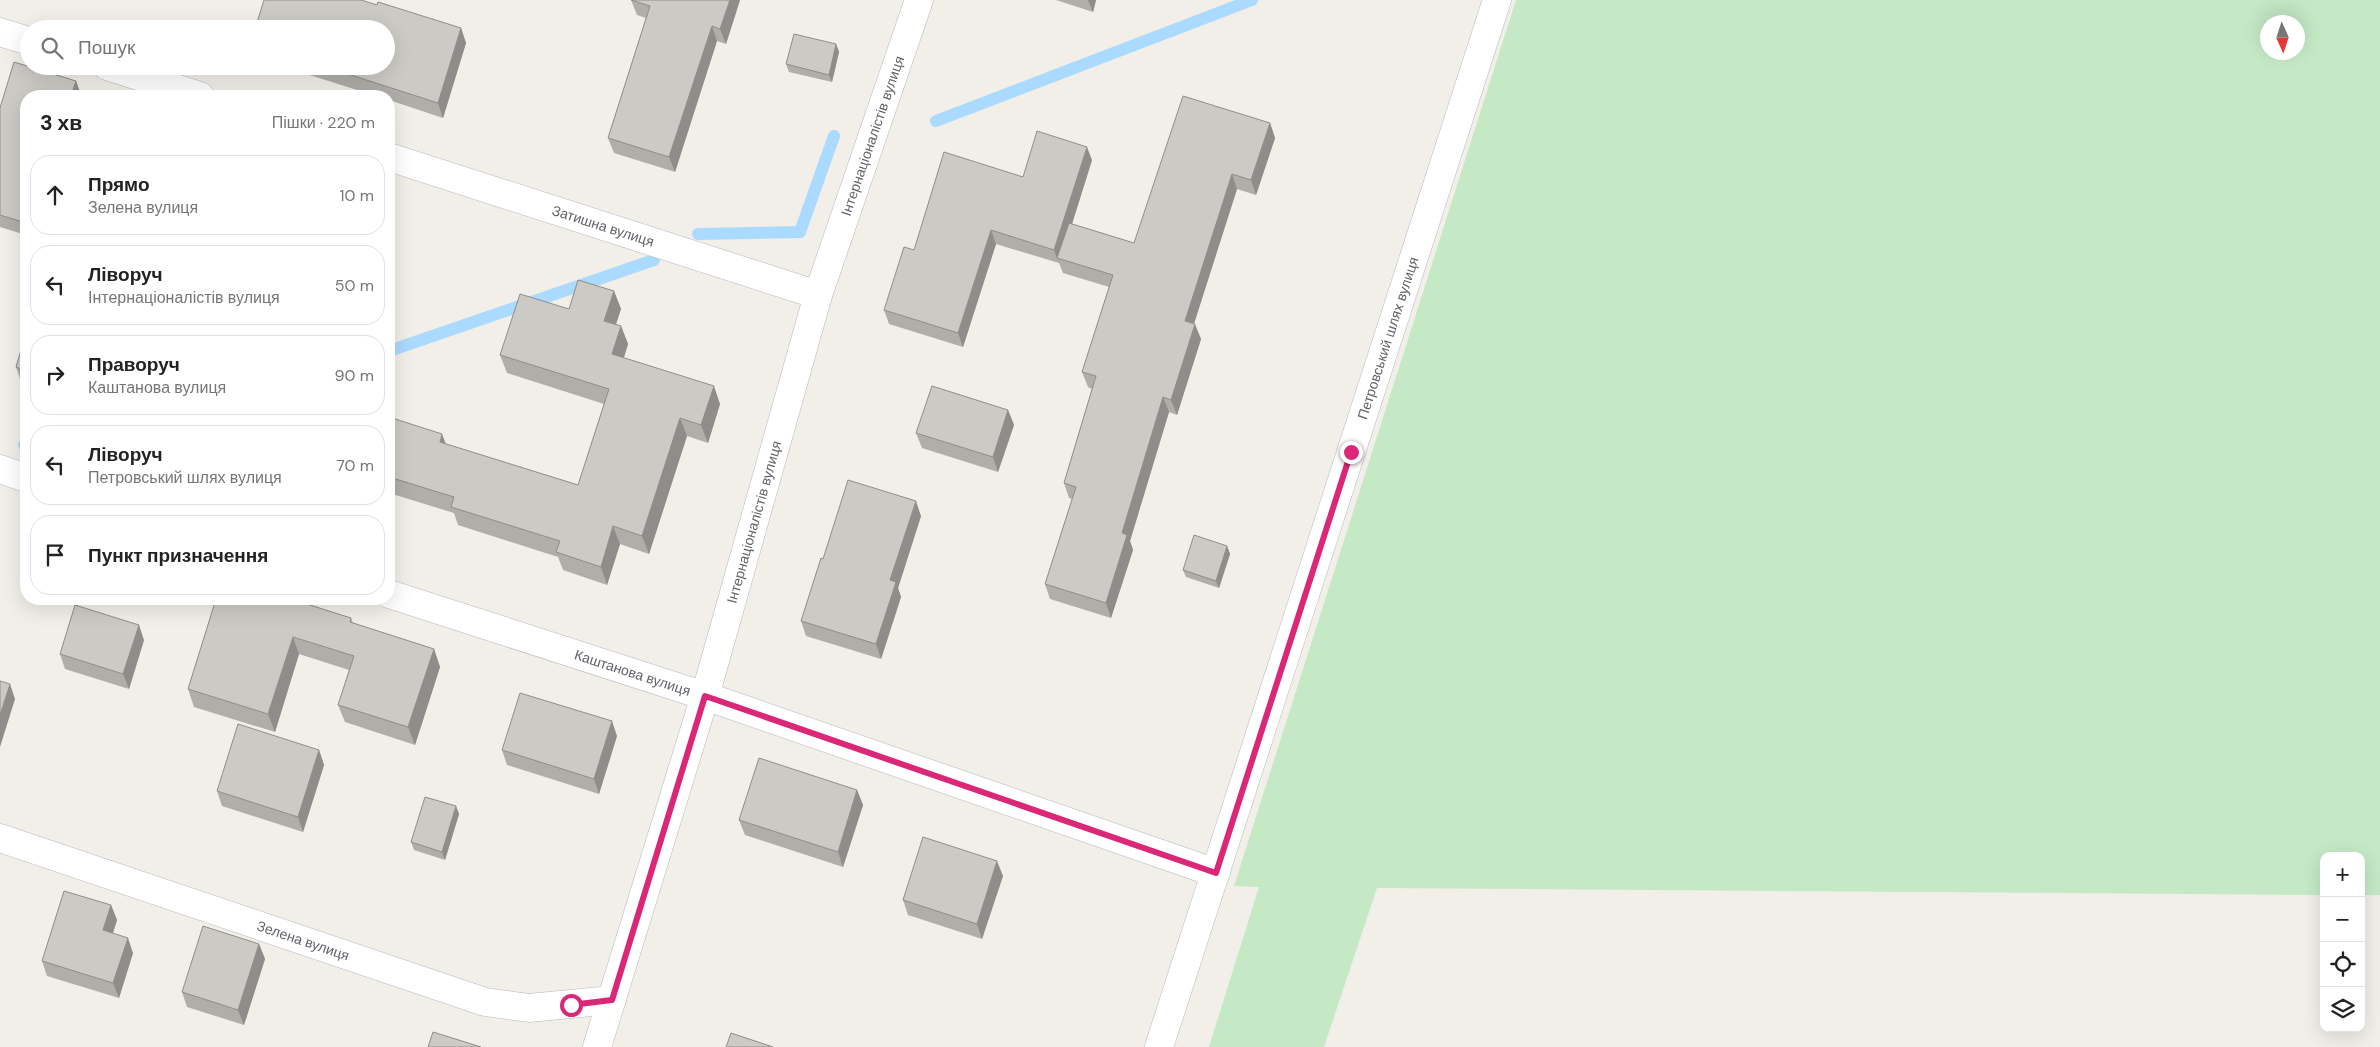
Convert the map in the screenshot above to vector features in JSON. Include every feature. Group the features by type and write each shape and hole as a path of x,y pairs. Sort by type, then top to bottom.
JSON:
{"street":[{"name":"Інтернаціоналістів вулиця","path":"597,1047 705,696 818,295 919,0"},
{"name":"Петровський шлях вулиця","path":"1159,1047 1497,0"},
{"path":"0,32 20,38"},
{"path":"135,75 181,90"},
{"name":"Затишна вулиця","path":"395,159 818,295"},
{"path":"0,469 20,476"},
{"name":"Каштанова вулиця","path":"395,596 705,696 1216,873"},
{"name":"Зелена вулиця","path":"0,838 485,1002 529,1008 612,1000"}],"green space":[{"path":"1516,0 2380,0 2380,895 2365,895 2365,852 2320,852 2320,895 1377,888 1324,1047 1209,1047 1259,887 1234,886"}],"building":[{"path":"264,0 361,0 377,5 378,2 461,28 438,103 351,75 395,75 395,20 258,20"},
{"path":"631,0 730,0 720,29 712,26 669,157 608,138 650,6"},
{"path":"794,34 836,44 829,75 786,64"},
{"path":"14,62 20,64 20,75 56,75 76,81 73,90 20,90 20,221 0,215 0,108"},
{"path":"1183,96 1270,123 1251,180 1232,174 1185,321 1195,324 1171,400 1163,397 1122,533 1127,535 1106,603 1045,584 1076,487 1064,483 1096,376 1082,372 1113,275 1057,258 1069,223 1134,243"},
{"path":"1037,131 1087,147 1054,250 991,230 958,333 884,310 904,247 914,250 944,152 1023,177"},
{"path":"578,280 614,291 604,321 621,326 612,354 714,386 701,425 680,418 642,536 613,526 601,567 556,552 560,541 451,507 454,497 395,479 395,419 442,434 440,442 578,485 609,389 500,355 520,294 569,309"},
{"path":"20,353 20,369 16,367"},
{"path":"932,386 1008,410 993,457 916,433"},
{"path":"848,480 916,501 890,580 896,582 876,644 801,621"},
{"path":"1194,535 1227,546 1216,581 1183,570"},
{"path":"75,605 139,625 123,674 60,654"},
{"path":"214,605 310,605 351,618 350,622 434,649 408,727 338,705 354,656 293,637 268,714 188,689"},
{"path":"0,681 10,684 0,715"},
{"path":"520,693 612,721 594,779 502,750"},
{"path":"238,724 319,750 298,817 217,791"},
{"path":"759,758 857,790 838,852 739,820"},
{"path":"425,797 456,806 442,852 411,842"},
{"path":"923,837 997,861 977,924 903,900"},
{"path":"64,891 111,905 103,930 128,938 113,983 42,961"},
{"path":"203,926 259,944 238,1010 182,992"},
{"path":"433,1032 481,1047 428,1047"},
{"path":"731,1033 773,1047 726,1047"}],"waterway":[{"path":"936,121 1252,0"},
{"path":"698,234 800,232 834,136"},
{"path":"395,349 654,260"}],"route":[{"path":"571,1005 612,1000 705,696 1216,873 1351,452"}]}
